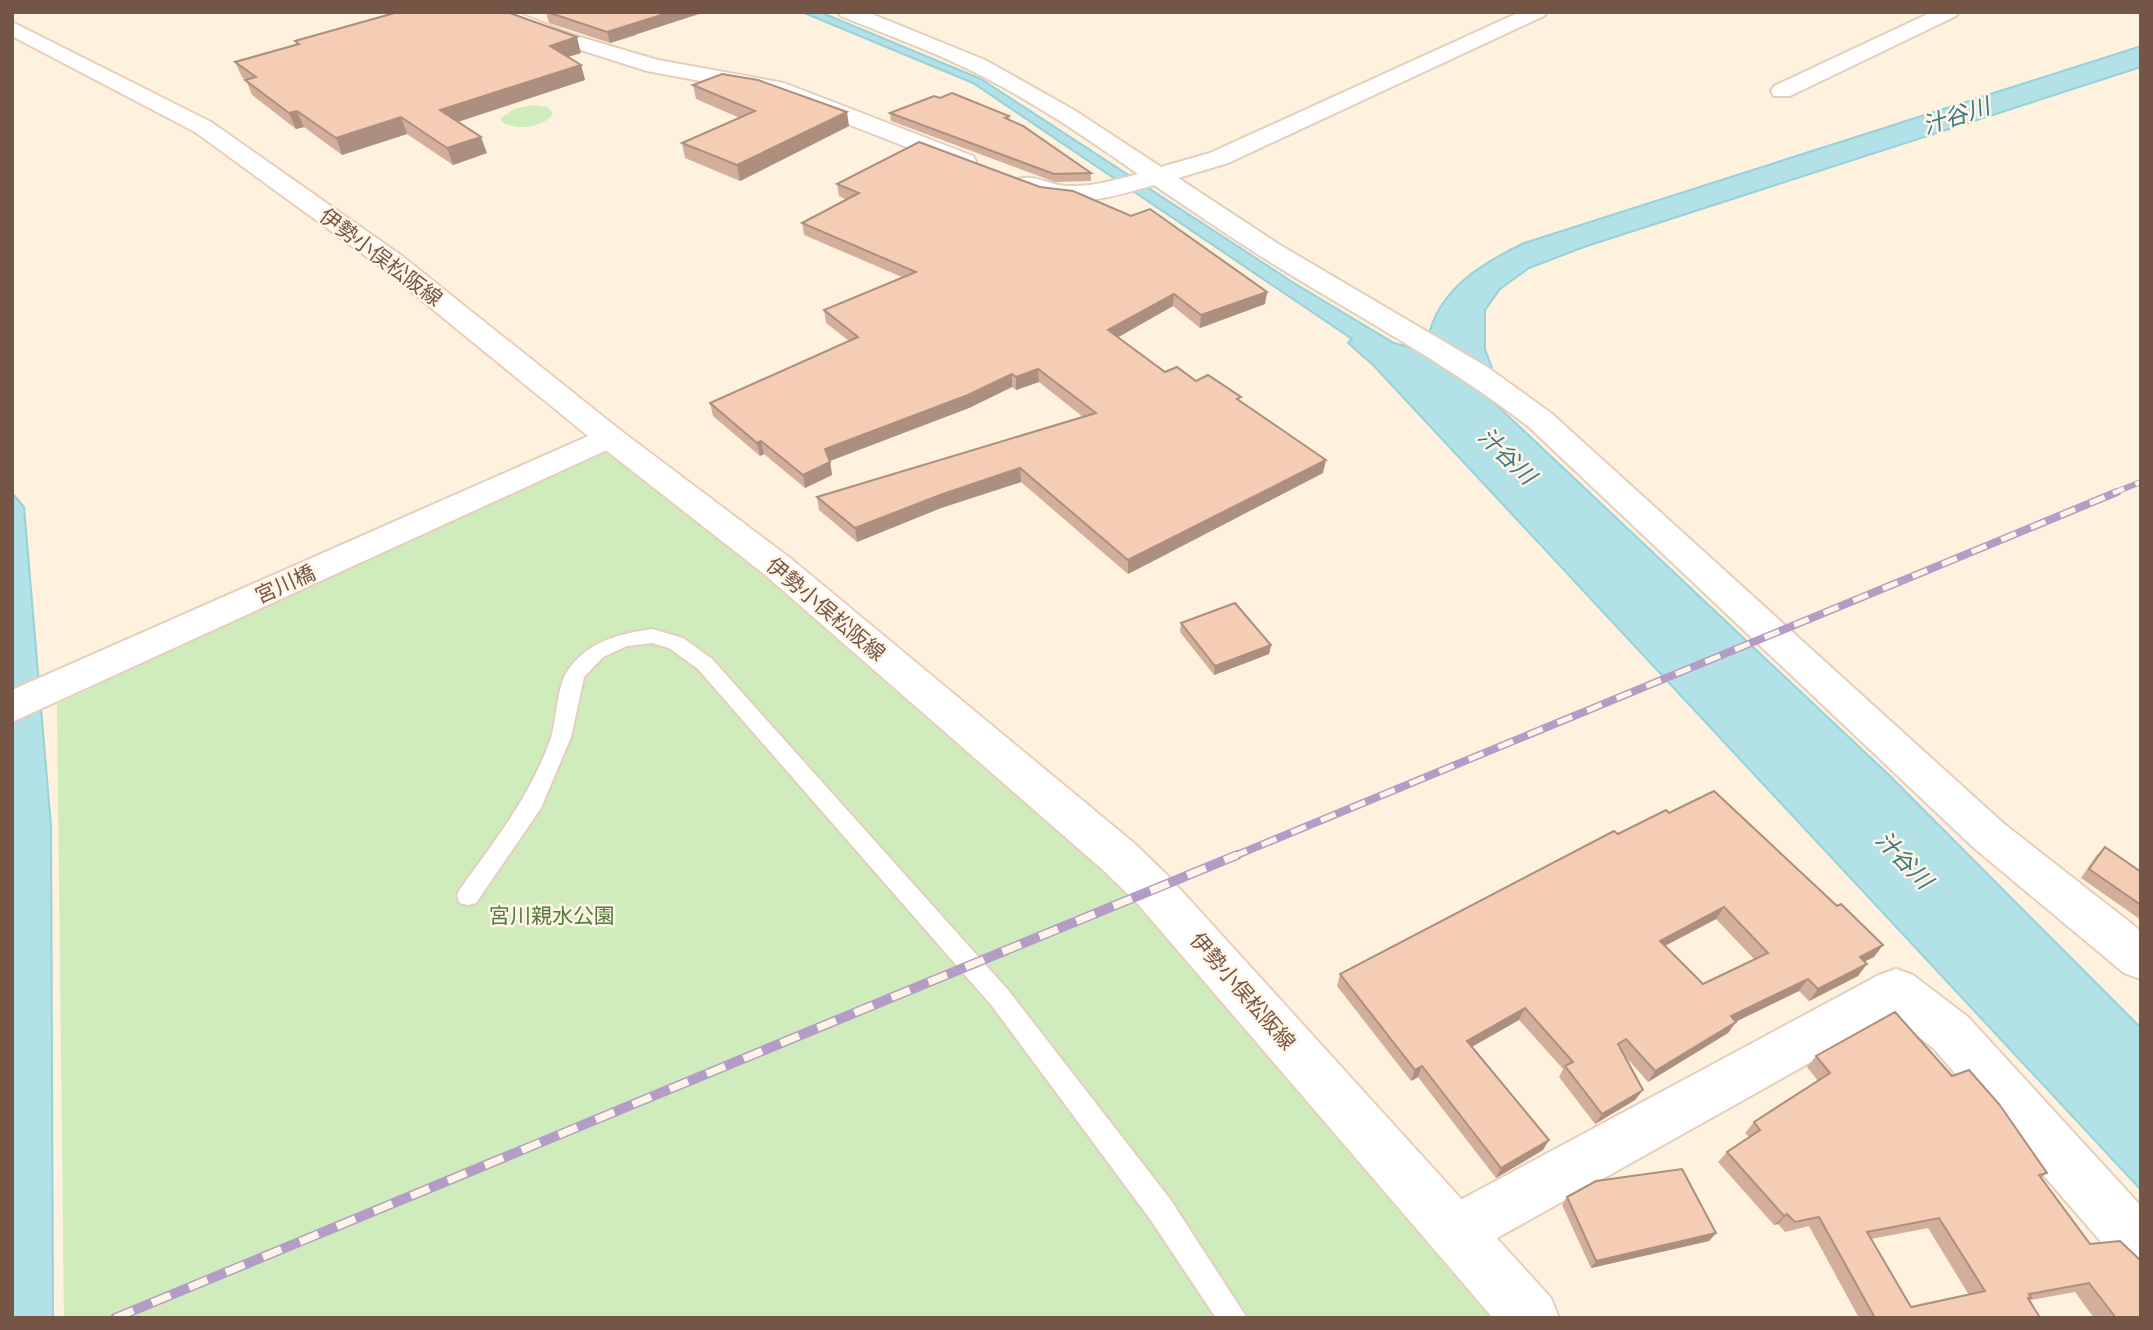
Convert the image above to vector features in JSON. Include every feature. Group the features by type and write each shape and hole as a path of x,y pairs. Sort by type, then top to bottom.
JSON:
{"street":[{"path":"496,12 566,39 655,66 776,89 989,170"},
{"path":"848,12 991,71 1272,252 1507,393 1540,420 1844,699 1988,835 2141,959"},
{"path":"1013,179 1050,192 1067,194 1115,189 1219,158 1535,12"},
{"path":"1782,91 1949,12"},
{"name":"伊勢小俣松阪線","path":"12,28 203,127 392,262 609,437 777,566 1119,857 1163,900 1531,1318"},
{"name":"宮川橋","path":"12,707 609,437"},
{"path":"1455,1232 1896,990 1951,1033 2141,1247"}],"lane":[{"path":"468,896 530,808 561,737 575,675 596,652 624,640 652,636 676,643 705,664 1000,998 1160,1209 1233,1318"}],"green space":[{"path":"534,105 548,107 553,114 529,127 515,127 502,122 501,118 516,108"},
{"name":"宮川親水公園","path":"614,441 1153,890 1519,1318 64,1318 57,704"}],"water":[{"name":"汁谷川","path":"802,12 820,12 981,79 1294,283 1394,343 1426,352 1430,330 1445,300 1481,267 1524,243 2141,46 2141,67 1584,247 1529,268 1500,289 1485,310 1485,349 1492,368 1488,397 1889,775 2141,1028 2141,1190 1374,366 1348,343 1352,339 973,83"},
{"path":"12,493 24,507 51,826 53,1318 12,1318"}],"building":[{"path":"398,12 507,12 577,37 550,46 581,65 440,110 481,137 447,148 401,117 336,138 297,111 289,113 245,80 256,77 235,62 299,44 295,41"},
{"path":"547,12 671,12 607,32"},
{"path":"722,74 758,80 847,112 737,165 682,143 755,111 693,85"},
{"path":"952,93 1009,116 1005,118 1023,126 1091,173 1054,174 890,113 934,96 940,98"},
{"path":"919,142 1040,187 1073,191 1131,216 1150,209 1267,292 1201,315 1174,294 1108,330 1165,372 1177,367 1196,381 1208,375 1241,397 1237,399 1326,460 1128,560 1020,468 855,528 817,497 1096,413 1038,369 1016,377 1012,374 968,395 825,449 830,462 803,475 761,441 757,443 710,403 858,337 824,310 916,272 802,223 859,193 837,184"},
{"path":"1235,603 1271,645 1215,666 1181,623"},
{"path":"1714,791 1837,906 1841,904 1883,945 1860,957 1867,964 1818,989 1808,979 1731,1016 1736,1022 1655,1071 1626,1039 1618,1044 1643,1090 1602,1114 1565,1066 1573,1062 1525,1008 1467,1041 1549,1140 1501,1168 1422,1066 1415,1070 1340,974 1614,831 1618,834 1666,810 1669,813","holes":["1724,907 1768,953 1703,984 1660,941"]},
{"path":"2105,847 2141,872 2141,905 2089,869"},
{"path":"1895,1012 1952,1076 1969,1070 1999,1104 2047,1173 2039,1175 2090,1244 2120,1241 2141,1261 2141,1318 2116,1318 2089,1283 2029,1294 2031,1298 2028,1298 2040,1318 1875,1318 1819,1217 1795,1222 1787,1214 1784,1216 1727,1152 1760,1130 1754,1122 1830,1073 1816,1056","holes":["1939,1218 1985,1291 1911,1307 1867,1232"]},
{"path":"1682,1169 1716,1233 1596,1261 1567,1197 1596,1181"}],"railway":[{"path":"2113,493 2141,482"},
{"path":"1232,857 2117,492"},
{"path":"115,1318 1237,855"}]}
